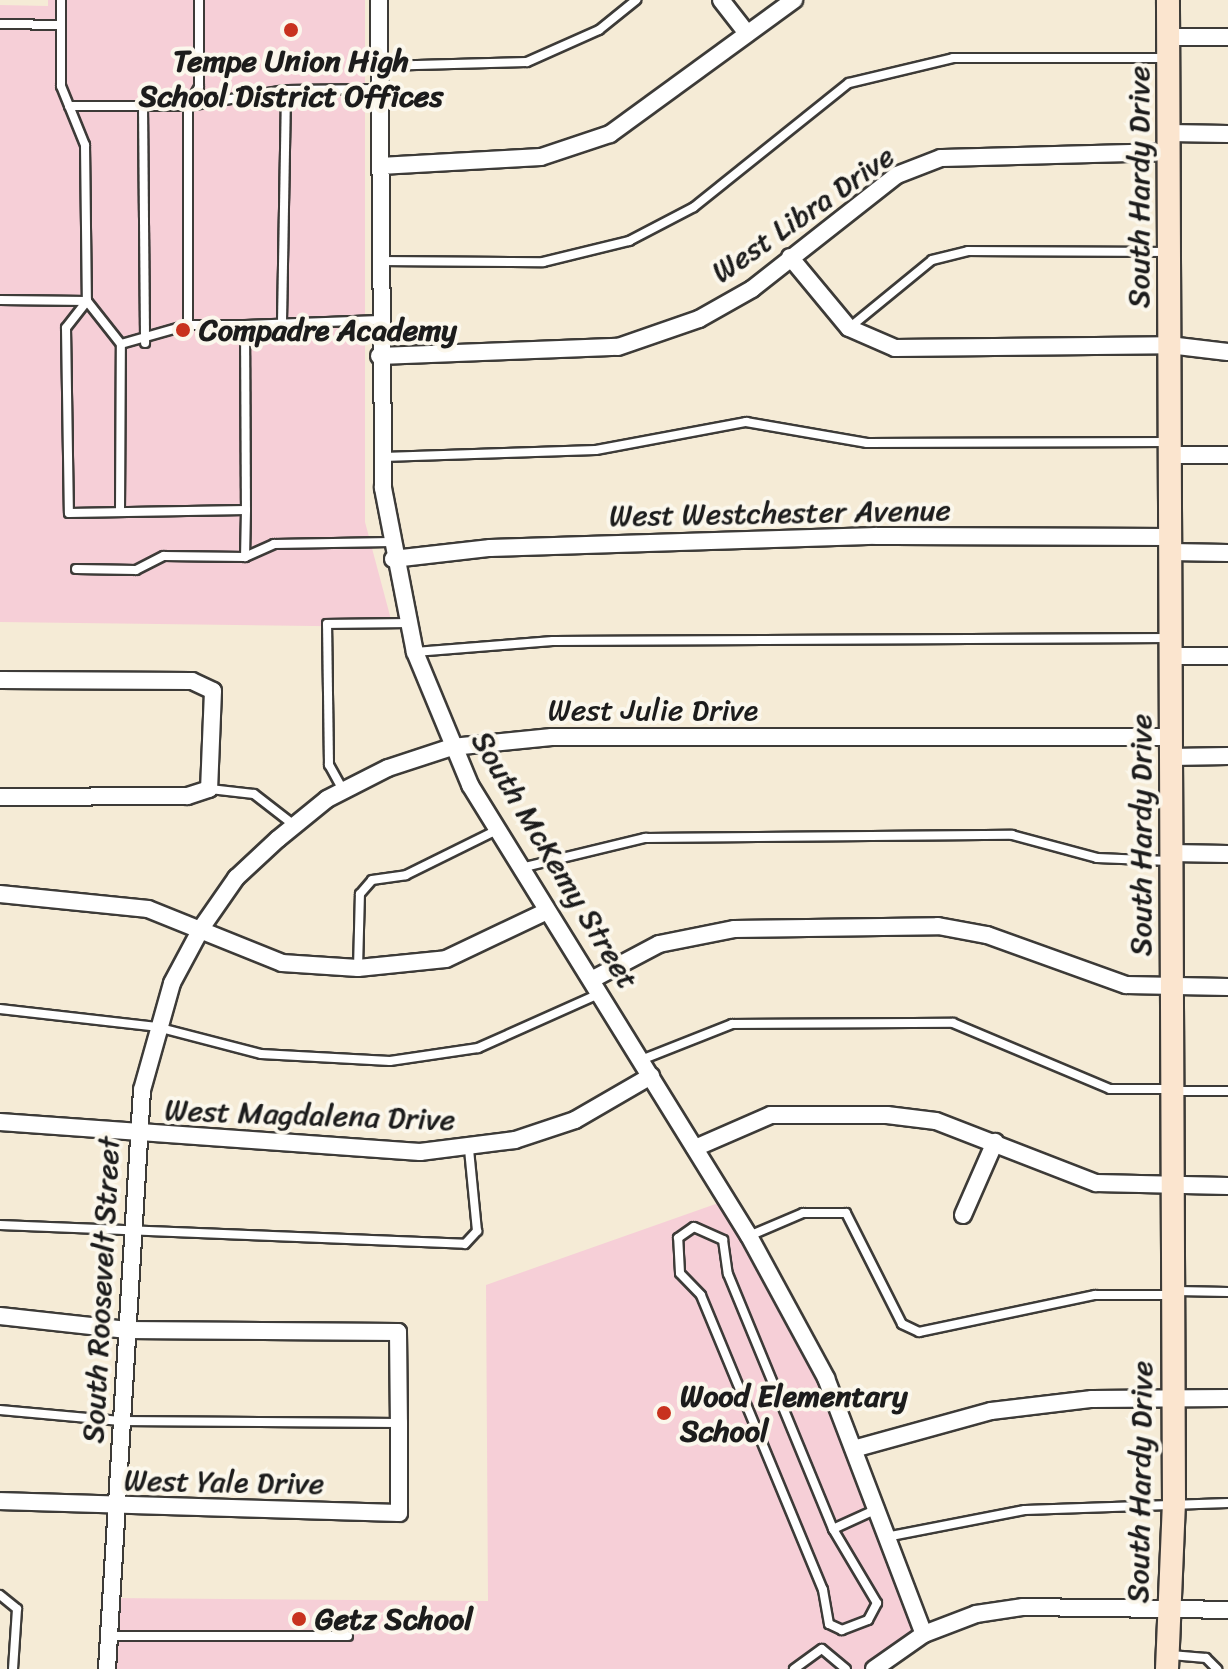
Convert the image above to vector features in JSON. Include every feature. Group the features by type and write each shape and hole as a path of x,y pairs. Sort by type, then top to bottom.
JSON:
{"street":[{"name":"South McKemy Street","path":"379,0 382,458 393,559 415,652 452,747 497,830 597,986 749,1236 857,1448 924,1634"},
{"path":"721,0 745,31"},
{"path":"380,166 541,157 610,134 745,31 794,0"},
{"name":"South Hardy Drive","path":"1167,1662 1174,1503 1168,0"},
{"path":"1168,48 1228,37"},
{"name":"West Libra Drive","path":"379,356 618,347 699,319 790,257 886,183 941,158 1169,142 1228,134"},
{"path":"790,257 849,328 895,348 1169,345 1228,352"},
{"path":"1169,448 1228,455"},
{"name":"West Westchester Avenue","path":"393,559 490,548 861,536 1170,544 1228,553"},
{"path":"1170,647 1228,656"},
{"path":"0,680 206,682 213,691 209,789 187,796 0,797"},
{"name":"West Julie Drive","path":"202,927 236,878 294,825 343,790 452,747 552,737 1171,747 1228,756"},
{"path":"1171,857 1228,854"},
{"path":"0,894 113,902 202,927 282,963 358,968 446,959 547,911"},
{"path":"597,986 659,944 734,929 938,926 987,935 1088,976 1172,987 1228,987"},
{"name":"South Roosevelt Street","path":"107,1669 139,1136 157,1027 202,927"},
{"name":"West Magdalena Drive","path":"0,1122 139,1136 469,1149 575,1120 651,1076"},
{"path":"695,1148 771,1115 887,1115 995,1142 1096,1183 1228,1186"},
{"path":"963,1215 995,1142"},
{"path":"0,1316 127,1330 398,1332 399,1423"},
{"path":"857,1448 991,1411 1173,1398 1228,1398"},
{"name":"West Yale Drive","path":"0,1501 117,1509 399,1513 399,1423"},
{"path":"881,1667 924,1634 976,1614 1023,1607 1228,1610"}],"lane":[{"path":"61,0 61,86 85,145 87,301 121,344 120,512"},
{"path":"188,325 188,106 199,87 199,0"},
{"path":"380,66 527,62 599,30 636,0"},
{"path":"0,24 61,25"},
{"path":"380,261 543,262 629,241 694,207 849,83 953,58 1168,48"},
{"path":"69,106 188,106 286,90 380,89"},
{"path":"282,322 286,90"},
{"path":"143,106 145,343"},
{"path":"849,328 932,260 968,251 1169,252"},
{"path":"0,300 87,301"},
{"path":"87,301 66,328 69,513 246,510"},
{"path":"121,344 145,343 188,325 245,325 339,318 380,320"},
{"path":"245,325 245,557"},
{"path":"382,458 596,450 746,422 867,443 1169,448"},
{"path":"76,569 136,570 164,556 245,557 274,544 391,542"},
{"path":"343,790 329,765 327,624 406,623"},
{"path":"415,652 553,641 1170,647"},
{"path":"209,789 254,794 294,825"},
{"path":"358,968 360,894 372,880 406,875 497,830"},
{"path":"521,868 645,838 1012,835 1097,858 1171,857"},
{"path":"0,1009 157,1027 261,1054 390,1061 478,1048 597,986"},
{"path":"641,1060 732,1024 953,1023 1110,1089 1228,1091"},
{"path":"0,1225 133,1234 465,1244 477,1231 469,1149"},
{"path":"749,1236 803,1213 846,1213 902,1324 919,1332 1095,1295 1228,1292"},
{"path":"694,1227 723,1240 728,1274 833,1529 854,1575 877,1603 868,1620 842,1630 825,1616 823,1590 701,1295 680,1273 678,1238 694,1227"},
{"path":"0,1410 121,1421 399,1423"},
{"path":"891,1536 1025,1510 1228,1503"},
{"path":"833,1529 880,1507"},
{"path":"0,1595 17,1609 13,1669"},
{"path":"109,1636 348,1636"},
{"path":"794,1669 822,1649 846,1669"},
{"path":"1167,1662 1206,1658 1217,1669"}],"shaded area":[{"name":"Compadre Academy","path":"48,0 365,0 365,522 393,627 0,622 0,5 48,6"},
{"name":"Wood Elementary School","path":"727,1200 826,1378 924,1634 874,1669 107,1669 111,1598 488,1601 486,1285"}],"place":[{"name":"Tempe Union High School District Offices","path":"291,30"},
{"name":"Compadre Academy","path":"183,330"},
{"name":"Wood Elementary School","path":"664,1413"},
{"name":"Getz School","path":"299,1619"}]}
